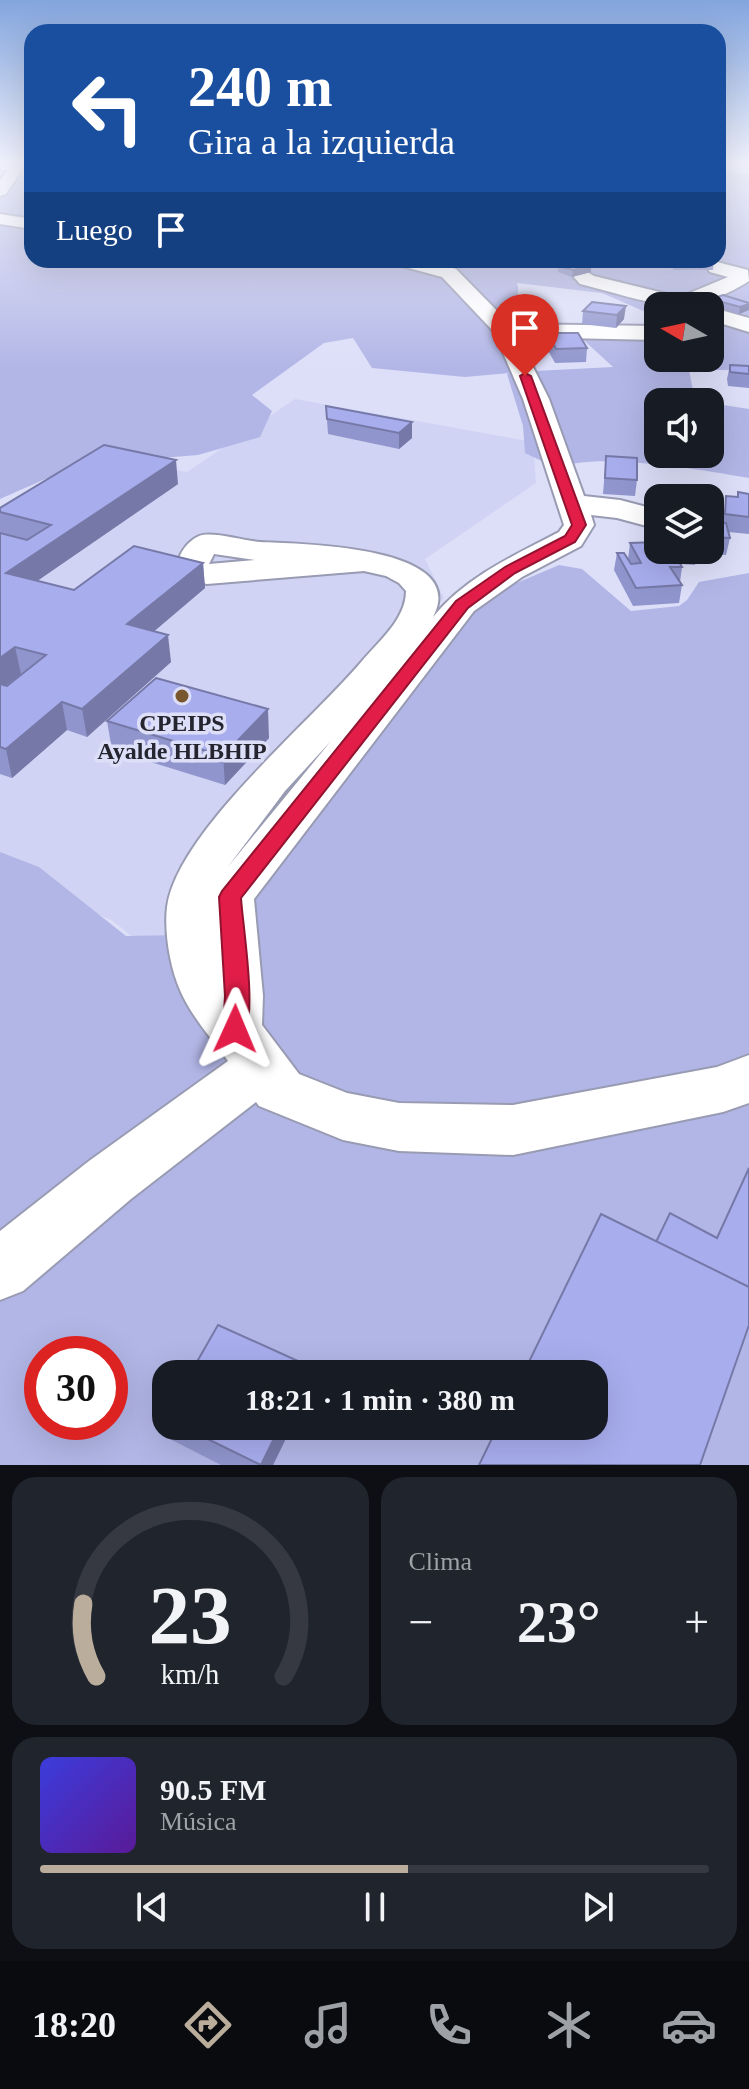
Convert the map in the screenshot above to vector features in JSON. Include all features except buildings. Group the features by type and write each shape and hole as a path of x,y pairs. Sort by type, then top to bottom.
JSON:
{"street":[{"path":"249,1048 237,996 230,897 462,604 510,570 570,539 579,525 536,399 504,330 449,273 431,268"},
{"path":"717,268 741,274 741,278 722,292"},
{"path":"582,275 587,280 644,294"},
{"path":"724,308 748,315"},
{"path":"504,330 644,333"},
{"path":"724,333 749,334"},
{"path":"572,504 620,509 644,516"},
{"path":"362,562 384,564 410,575 423,590 423,604 411,626 359,689 270,782 207,860 191,906 194,948 205,989 279,1090 343,1116 413,1128 513,1130 723,1089 749,1078"},
{"path":"0,1270 110,1180 249,1048"}],"shaded area":[{"path":"0,231 24,231 24,268 726,268 726,231 749,231 749,370 724,370 724,292 644,292 644,311 602,293 517,283 511,321 497,322 516,372 613,367 576,333 644,331 644,372 689,372 693,388 644,388 644,464 596,461 558,469 525,453 523,426 507,374 510,373 465,377 372,368 353,338 324,343 252,395 272,411 260,437 198,455 77,465 0,499"},
{"name":"CPEIPS Ayalde HLBHIP","path":"295,399 533,442 536,483 425,559 444,598 283,794 239,859 211,937 144,946 113,921 0,871 0,523 107,457 187,472"},
{"path":"724,405 749,409 749,478 685,468 724,468"},
{"path":"559,565 582,569 631,611 679,606 699,582 749,573 749,1465 0,1465 0,852 39,867 126,936 181,935 268,819 428,621"}],"place":[{"name":"CPEIPS Ayalde HLBHIP","path":"182,696"}],"route":[{"path":"235,1029 237,996 231,946 230,897 462,604 510,570 570,539 579,525 536,399 525,376"}]}
